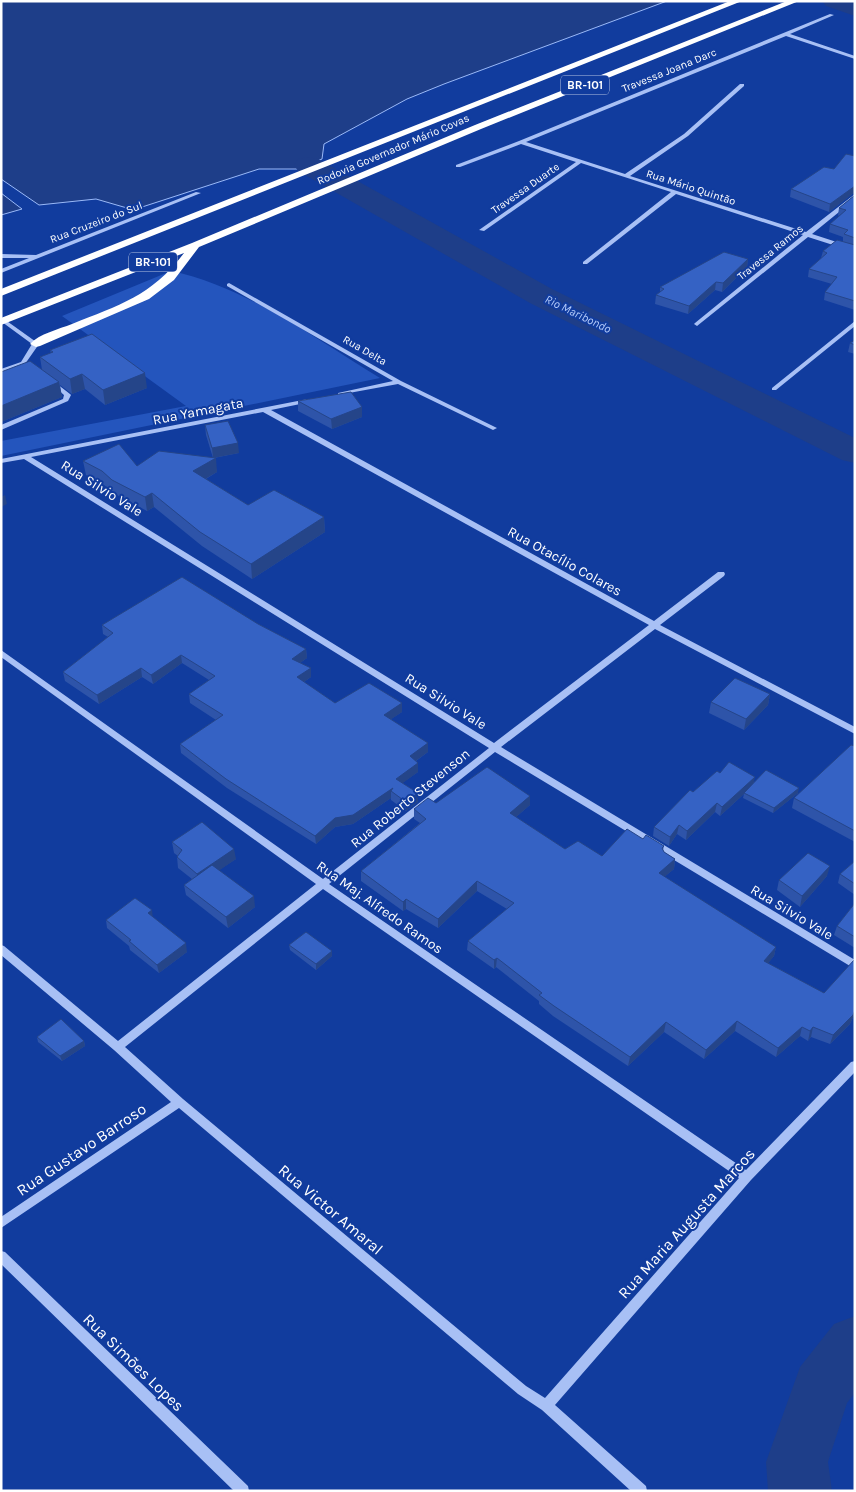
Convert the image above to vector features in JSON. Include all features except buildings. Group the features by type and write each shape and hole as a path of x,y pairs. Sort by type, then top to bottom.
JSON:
{"highway":[{"name":"Rodovia Governador Mário Covas","path":"1,293 738,1"},
{"name":"Rodovia Governador Mário Covas","path":"3,322 196,245 375,169 795,1"},
{"path":"36,344 140,300 169,278 196,245"}],"street":[{"name":"Travessa Joana Darc","path":"458,166 832,15"},
{"path":"786,34 855,58"},
{"path":"626,176 686,135 742,85"},
{"name":"Rua Mário Quintão","path":"520,142 855,250"},
{"name":"Travessa Duarte","path":"482,230 580,162"},
{"path":"585,263 675,192"},
{"name":"Rua Cruzeiro do Sul","path":"1,271 198,193"},
{"name":"Travessa Ramos","path":"697,324 855,196"},
{"path":"1,256 38,256"},
{"name":"Rua Delta","path":"230,285 399,382 493,428"},
{"path":"1,371 23,363 36,344 3,322"},
{"path":"774,389 855,323"},
{"path":"23,363 30,368"},
{"path":"1,428 66,400 68,395 66,392 45,377"},
{"path":"332,396 399,382"},
{"name":"Rua Yamagata","path":"1,461 313,400"},
{"name":"Rua Otacílio Colares","path":"265,410 654,625 855,731"},
{"name":"Rua Silvio Vale","path":"26,457 495,748 855,966"},
{"name":"Rua Roberto Stevenson","path":"118,1047 495,748 721,574"},
{"name":"Rua Maj. Alfredo Ramos","path":"1,653 324,885 747,1177"},
{"name":"Rua Victor Amaral","path":"1,949 118,1047 179,1102 522,1390 546,1406 642,1491"},
{"name":"Rua Maria Augusta Marcos","path":"546,1406 747,1177 855,1065"},
{"name":"Rua Gustavo Barroso","path":"1,1224 179,1102"},
{"name":"Rua Simões Lopes","path":"1,1256 243,1491"}],"shaded area":[{"path":"1,1 667,1 407,99 324,144 322,159 298,169 259,169 139,208 127,208 96,199 39,205 1,179"},
{"path":"1,193 22,209 1,215"},
{"path":"171,271 199,279 253,301 380,378 1,456 1,441 186,406 62,316"}],"waterway":[{"path":"834,1 855,9"},
{"name":"Rio Maribondo","path":"308,165 541,296 855,452"},
{"name":"Rio Maribondo","path":"800,1491 797,1462 822,1388 855,1344"}]}
